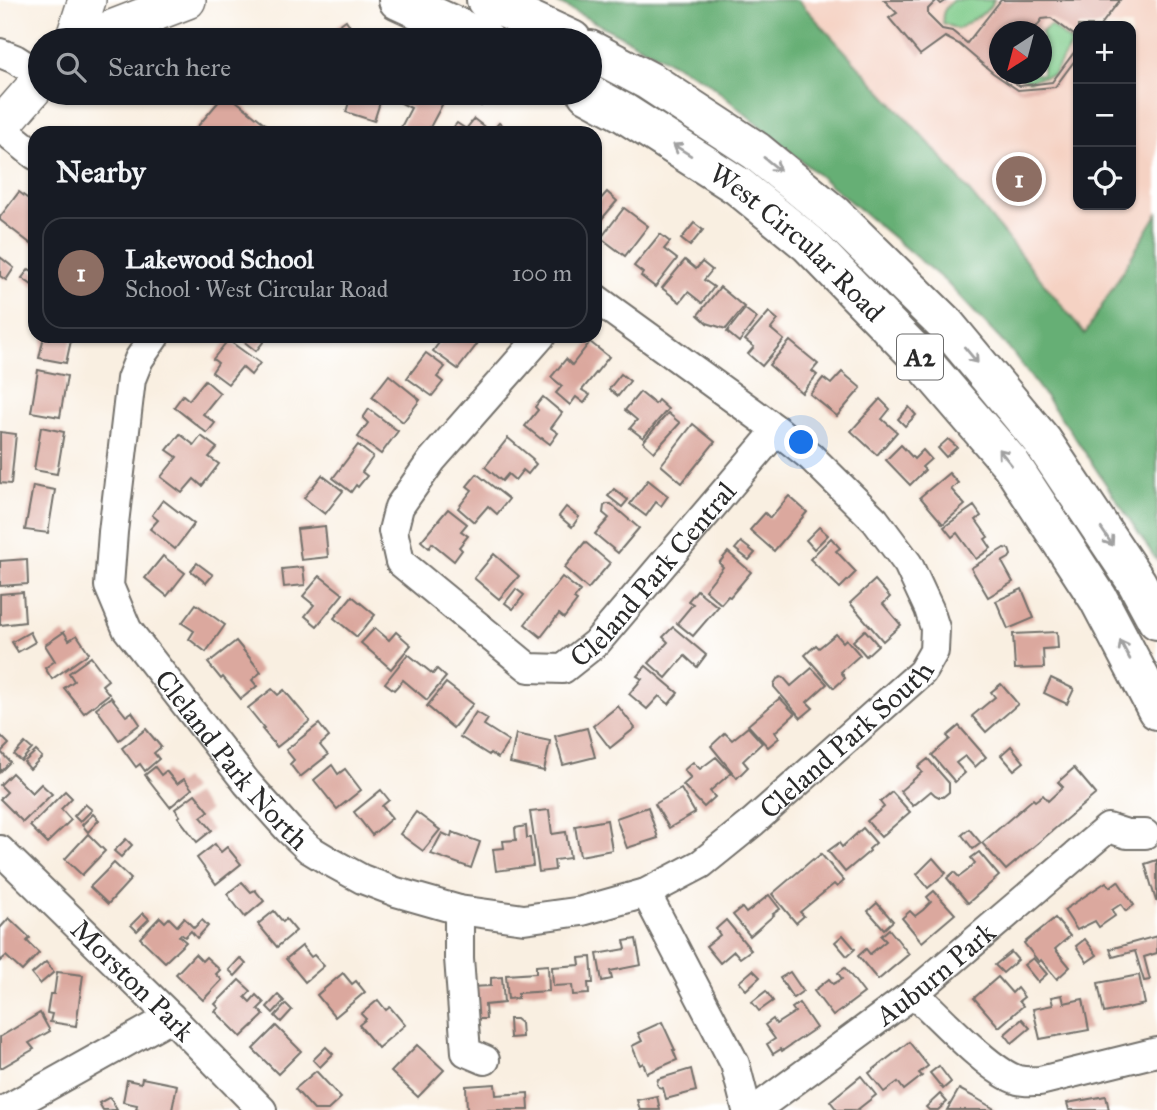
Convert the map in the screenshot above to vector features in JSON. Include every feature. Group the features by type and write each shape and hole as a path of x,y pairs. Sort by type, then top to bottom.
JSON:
{"highway":[{"path":"398,0 459,28"},
{"path":"486,0 546,28"},
{"name":"West Circular Road","path":"602,56 649,81 756,151 834,215 945,324 1044,442 1137,583 1157,620"},
{"name":"West Circular Road","path":"602,101 738,186 809,244 919,357 1011,464 1098,598 1157,710"}],"main road":[{"path":"78,28 87,0"},
{"path":"114,28 187,0"},
{"path":"0,127 28,95"}],"street":[{"path":"0,53 28,67"},
{"path":"0,127 28,149"},
{"name":"Cleland Park South","path":"602,303 811,457 875,520 908,564 935,628 934,651 922,672 753,822 701,864 646,892"},
{"name":"Cleland Park North","path":"150,343 139,359 131,379 109,586 127,629 247,783 289,830 309,849 362,879 459,911 524,919 582,911 646,892"},
{"name":"Cleland Park Central","path":"535,343 432,460 399,507 393,531 400,562 529,668 563,669 597,642 777,430"},
{"name":"Auburn Park","path":"755,1110 914,993 1108,828 1127,834 1145,834"},
{"name":"Morston Park","path":"0,850 262,1110"},
{"path":"646,892 735,1064 747,1110"},
{"path":"459,911 459,958 466,1052 485,1060"},
{"path":"914,993 1004,1075 1020,1081 1040,1081 1157,1052"},
{"path":"5,1110 171,1017"}],"shaded area":[{"path":"798,0 1157,0 1157,214 1085,334 938,153"}],"green space":[{"path":"553,0 798,0 938,153 1085,334 1157,214 1157,561 1070,430 1013,353 946,282 706,81"},
{"path":"953,0 994,0 985,12 957,29 943,23 945,10"},
{"path":"1052,27 1072,43 1052,75"}],"building":[{"path":"884,0 937,0 928,9 928,15 942,29 952,31 967,43 1001,0 1120,0 1104,21 1073,21 1073,34 1051,18 1041,21 989,21 989,70 959,44 945,37 920,55 889,18 897,13"},
{"path":"346,20 351,28 337,28"},
{"path":"1073,54 1073,63 1055,87 1018,90 1009,84 1052,84"},
{"path":"216,105 241,105 268,126 198,126"},
{"path":"348,105 379,105 374,121 346,112"},
{"path":"405,105 442,105 431,126 402,126 411,108"},
{"path":"474,119 483,126 468,126"},
{"path":"19,192 28,199 28,242 0,220"},
{"path":"607,192 617,201 602,219 602,198"},
{"path":"624,208 648,226 625,256 602,237"},
{"path":"694,223 703,230 690,246 681,239"},
{"path":"660,234 670,242 664,249 677,259 655,287 641,276 643,273 634,266"},
{"path":"0,257 14,268 6,280 0,276"},
{"path":"685,260 696,269 702,262 712,270 704,280 714,287 702,303 688,292 680,302 662,288"},
{"path":"28,270 28,282 22,278"},
{"path":"720,287 744,307 726,329 707,323 698,315"},
{"path":"745,309 757,318 739,342 727,332"},
{"path":"769,312 778,320 771,329 784,340 762,366 748,354 754,347 745,340"},
{"path":"790,341 818,364 812,371 817,375 802,393 769,365"},
{"path":"42,343 70,343 66,363 39,358"},
{"path":"226,343 232,343 260,363 251,375 242,367 228,384 212,372 218,363 213,359"},
{"path":"246,343 262,343 256,351"},
{"path":"439,343 478,343 458,369 433,351"},
{"path":"589,343 609,357 582,390 590,395 584,403 576,397 570,405 556,393 562,386 551,377 566,359 572,365"},
{"path":"426,353 445,367 437,377 443,382 432,396 407,378"},
{"path":"38,370 67,376 60,417 31,412"},
{"path":"842,372 861,388 837,416 810,394 823,378 831,384"},
{"path":"621,374 630,381 618,396 609,389"},
{"path":"389,375 420,400 403,422 372,397"},
{"path":"205,380 220,393 203,414 215,423 207,433 174,407 183,395 189,400"},
{"path":"640,392 655,404 658,400 668,409 643,438 630,428 637,420 625,410"},
{"path":"543,397 562,413 551,428 558,433 550,444 525,426 538,410 535,407"},
{"path":"880,399 890,409 882,419 897,432 877,455 851,431"},
{"path":"909,407 916,415 905,426 898,419"},
{"path":"369,409 398,431 381,454 358,437 368,423 363,418"},
{"path":"668,413 680,423 654,452 643,442"},
{"path":"693,424 715,442 682,483 661,465"},
{"path":"41,427 64,432 57,474 34,470"},
{"path":"0,432 16,434 11,484 0,483"},
{"path":"180,434 194,445 201,436 217,448 209,457 219,464 202,486 194,479 182,493 161,477 177,457 167,450"},
{"path":"508,438 536,464 528,474 523,470 515,480 508,474 502,481 485,467"},
{"path":"948,439 957,447 946,457 938,448"},
{"path":"358,445 373,457 362,472 367,476 351,492 333,478"},
{"path":"901,445 914,459 923,450 931,459 922,467 925,470 910,485 886,460"},
{"path":"949,473 958,483 951,489 965,505 943,524 920,497"},
{"path":"477,474 509,499 497,514 488,506 474,522 458,508 472,490 467,486"},
{"path":"322,475 343,491 325,514 304,498"},
{"path":"648,480 668,496 661,506 656,502 646,516 630,504"},
{"path":"33,486 55,490 48,533 25,530"},
{"path":"614,489 628,500 622,507 608,496"},
{"path":"789,496 807,512 774,551 750,530 765,513 770,518"},
{"path":"163,500 194,524 175,549 150,529 158,520 152,515"},
{"path":"607,504 611,504 639,528 618,553 595,534 609,518 603,513"},
{"path":"974,506 981,516 976,520 988,537 985,539 991,548 976,559 957,533 952,537 944,527"},
{"path":"566,507 579,517 572,527 559,516"},
{"path":"448,509 467,524 461,531 468,536 459,547 462,550 454,561 432,543 429,548 421,541"},
{"path":"325,526 328,557 301,560 297,529"},
{"path":"819,527 828,535 814,549 806,540"},
{"path":"831,538 840,548 836,551 856,572 840,588 810,559"},
{"path":"585,542 610,563 588,589 564,568"},
{"path":"741,542 755,553 749,560 735,549"},
{"path":"1004,548 1009,549 1011,555 1002,562 1013,582 988,597 971,568"},
{"path":"728,552 751,572 721,604 705,590 723,567 719,563"},
{"path":"494,554 519,576 499,599 474,578"},
{"path":"163,556 185,573 167,596 145,578"},
{"path":"27,559 28,584 0,586 0,561"},
{"path":"197,563 213,575 206,583 191,571"},
{"path":"303,567 305,585 284,587 282,569"},
{"path":"320,576 343,594 317,626 305,616 314,605 303,596"},
{"path":"562,577 580,591 574,599 577,601 564,618 559,614 541,637 525,624"},
{"path":"875,580 890,597 883,604 901,625 883,641 850,603"},
{"path":"516,589 524,595 513,609 505,603"},
{"path":"1022,589 1034,618 1008,629 996,601"},
{"path":"697,590 718,607 693,636 677,623 693,604 688,601"},
{"path":"23,592 25,622 0,625 0,594"},
{"path":"352,596 375,615 357,637 334,618"},
{"path":"196,604 225,625 206,652 189,639 194,631 182,623"},
{"path":"673,627 706,655 697,667 685,656 666,678 649,663 668,642 663,637"},
{"path":"375,628 389,640 396,632 411,645 391,669 361,643"},
{"path":"865,630 878,645 866,656 853,641"},
{"path":"30,632 35,642 18,652 12,642"},
{"path":"64,632 69,640 77,635 89,653 52,679 45,668 55,661 45,645"},
{"path":"1057,632 1058,648 1043,649 1044,668 1015,669 1013,634"},
{"path":"836,634 843,642 846,639 860,655 841,672 845,678 834,688 805,655 816,645 819,648"},
{"path":"236,641 261,672 252,680 257,686 241,699 208,663"},
{"path":"408,654 433,674 437,669 446,677 427,700 403,680 394,690 385,683"},
{"path":"91,657 108,680 102,685 109,694 84,713 64,688 74,681 69,673"},
{"path":"646,666 678,693 669,704 659,696 647,709 629,694 642,679 637,676"},
{"path":"812,668 827,684 807,702 813,708 801,718 774,684 781,677 791,686"},
{"path":"1051,678 1074,689 1067,704 1044,693"},
{"path":"446,683 473,704 453,728 427,706"},
{"path":"1001,684 1018,704 986,732 972,716 995,697 991,692"},
{"path":"272,689 278,695 284,690 310,721 277,747 248,708"},
{"path":"111,697 126,716 132,712 140,724 119,740 96,708"},
{"path":"780,698 795,714 775,732 779,738 768,747 748,725"},
{"path":"618,706 635,728 610,748 593,726"},
{"path":"476,712 488,719 484,725 509,741 498,758 460,737"},
{"path":"319,724 329,737 320,745 328,755 300,777 290,764 294,760 286,750"},
{"path":"959,726 986,757 975,767 965,756 956,763 965,773 955,782 932,755 950,739 947,736"},
{"path":"748,727 762,743 743,761 748,767 737,778 711,746 725,733 732,740"},
{"path":"587,728 595,757 563,765 555,736"},
{"path":"146,729 161,747 154,753 159,759 145,771 140,764 136,767 122,748"},
{"path":"516,734 550,741 544,771 510,763"},
{"path":"0,735 9,744 1,752 10,762 0,772"},
{"path":"25,743 32,749 21,761 14,755"},
{"path":"1011,746 1024,762 1014,770 1001,755"},
{"path":"36,751 42,757 30,769 24,762"},
{"path":"716,757 731,773 710,791 715,797 704,807 683,785 691,778 684,770 693,762 700,769"},
{"path":"928,759 949,783 949,792 939,797 931,791 913,806 900,791 922,772 918,767"},
{"path":"332,765 338,774 345,769 361,790 337,809 314,780"},
{"path":"155,767 161,775 166,771 177,784 184,779 192,789 170,807 145,775"},
{"path":"1074,768 1096,794 1006,870 982,843 1033,799 1035,801 1043,795 1048,801 1063,787 1058,782"},
{"path":"12,773 32,793 41,784 52,794 23,822 0,799 7,792 0,785"},
{"path":"681,789 695,813 669,828 655,804"},
{"path":"381,790 389,800 382,806 392,818 372,835 354,812"},
{"path":"65,791 72,798 61,809 71,820 47,843 30,826"},
{"path":"892,792 910,812 881,837 867,821 884,807 880,802"},
{"path":"195,794 209,811 201,817 212,830 197,842 175,809"},
{"path":"85,804 92,810 80,822 74,816"},
{"path":"648,807 658,838 627,848 616,818"},
{"path":"549,810 552,834 566,832 570,858 554,860 555,870 539,872 530,812"},
{"path":"416,812 440,830 423,851 400,834"},
{"path":"93,814 99,820 88,832 82,825"},
{"path":"607,820 612,850 580,856 575,826"},
{"path":"526,826 533,866 496,871 493,849 504,848 503,841 516,840 515,828"},
{"path":"863,828 876,843 845,872 828,851 839,843 842,847"},
{"path":"969,829 981,843 973,849 962,835"},
{"path":"452,832 480,842 471,868 431,854 442,833 451,837"},
{"path":"88,834 105,851 82,875 65,859"},
{"path":"126,839 132,845 121,857 114,851"},
{"path":"215,844 221,852 227,847 241,864 216,884 197,858"},
{"path":"979,852 999,876 968,903 947,878 954,872 959,877 967,871 975,863 971,858"},
{"path":"821,854 844,881 837,887 834,884 800,912 804,916 796,923 772,894"},
{"path":"933,858 946,873 928,888 917,874"},
{"path":"1157,860 1157,901 1156,901 1145,864"},
{"path":"114,863 131,879 108,904 90,887"},
{"path":"1118,881 1134,905 1126,911 1121,904 1112,910 1115,916 1099,927 1095,921 1077,930 1064,910 1106,882 1110,887"},
{"path":"242,882 251,892 255,890 264,901 245,917 227,894"},
{"path":"934,891 955,914 922,942 902,918 910,911 915,916 923,910 931,902 927,897"},
{"path":"769,895 780,909 750,936 733,915 742,908 746,913"},
{"path":"877,903 893,921 884,929 868,911"},
{"path":"274,911 283,922 286,919 296,931 277,947 258,924"},
{"path":"143,913 149,919 137,931 131,925"},
{"path":"160,917 165,922 169,918 177,926 184,918 194,928 202,920 208,926 197,938 191,931 185,937 181,934 179,936 186,942 165,962 140,938"},
{"path":"9,918 30,938 27,941 39,953 22,971 6,956 0,961 0,928"},
{"path":"1055,918 1070,936 1055,949 1070,967 1057,979 1024,943"},
{"path":"726,920 751,950 740,958 734,951 720,963 706,946 720,935 716,929"},
{"path":"889,929 909,954 878,980 858,956 866,949 870,954 886,941 881,936"},
{"path":"843,935 855,949 847,956 835,942"},
{"path":"1157,936 1157,953 1144,957 1150,980 1144,981 1135,951 1113,957 1110,949"},
{"path":"636,939 641,965 610,971 612,979 602,981 597,954 626,949 624,941"},
{"path":"1085,939 1097,955 1087,962 1076,946"},
{"path":"302,946 324,966 305,982 286,959"},
{"path":"1011,952 1018,960 1003,973 995,965"},
{"path":"195,954 202,961 206,957 220,970 216,974 222,980 203,1000 176,974"},
{"path":"591,957 593,983 588,983 589,994 573,995 572,985 553,986 552,967 580,965 579,958"},
{"path":"240,958 246,964 235,976 229,970"},
{"path":"1033,958 1047,974 1038,982 1024,965"},
{"path":"46,962 54,972 40,984 32,974"},
{"path":"548,965 549,991 518,993 518,998 508,999 506,975 536,973 536,966"},
{"path":"845,968 864,993 833,1016 814,991 829,979 833,984 842,979 838,973"},
{"path":"753,970 760,977 746,990 739,982"},
{"path":"57,972 83,975 76,1026 50,1022 52,1014 47,1013 50,994 54,994"},
{"path":"790,972 803,991 793,998 780,978"},
{"path":"343,973 352,984 356,981 365,992 335,1017 317,995"},
{"path":"1139,975 1145,1004 1104,1013 1098,983"},
{"path":"502,977 504,1003 485,1005 486,1019 475,1019 471,987 491,986 491,978"},
{"path":"998,977 1012,993 1017,988 1024,997 1019,1001 1023,1006 999,1027 974,998"},
{"path":"239,980 251,991 245,997 250,1002 256,995 264,1003 258,1009 264,1015 241,1037 215,1011 219,1008 215,1004"},
{"path":"766,991 773,1001 759,1011 752,1002"},
{"path":"278,995 284,1001 273,1013 267,1007"},
{"path":"1062,995 1064,1003 1083,999 1089,1030 1040,1039 1033,1009 1053,1005 1051,997"},
{"path":"378,1000 386,1010 390,1007 405,1025 378,1048 359,1025 366,1019 361,1014"},
{"path":"799,1003 816,1028 773,1054 767,1044 775,1039 765,1025 773,1019 776,1024 795,1012 792,1008"},
{"path":"286,1004 292,1010 281,1022 275,1016"},
{"path":"40,1013 50,1031 29,1043 34,1049 1,1068 0,1037"},
{"path":"509,1019 516,1019 521,1023 522,1037 510,1038"},
{"path":"1022,1019 1030,1028 1012,1043 1005,1034"},
{"path":"662,1022 677,1060 647,1073 643,1063 640,1065 632,1046 642,1041 638,1033"},
{"path":"276,1026 301,1051 278,1074 253,1049"},
{"path":"909,1042 928,1066 919,1073 922,1076 904,1090 898,1082 884,1092 869,1073"},
{"path":"417,1045 444,1070 418,1097 391,1072"},
{"path":"326,1047 333,1054 320,1067 313,1060"},
{"path":"939,1066 951,1082 943,1089 930,1073"},
{"path":"691,1069 696,1091 666,1099 663,1088 657,1084 658,1079"},
{"path":"316,1071 341,1098 328,1110 314,1110 295,1089"},
{"path":"861,1076 876,1095 857,1110 837,1110 830,1101"},
{"path":"142,1078 177,1085 172,1110 136,1110 137,1105 123,1102 127,1080 141,1083"},
{"path":"495,1084 496,1095 528,1093 529,1110 467,1110 466,1086"},
{"path":"959,1089 976,1098 996,1110 947,1110"},
{"path":"940,1094 947,1102 938,1110 929,1110 926,1107"},
{"path":"657,1096 660,1110 640,1110 637,1100"},
{"path":"1106,1096 1109,1110 1069,1110 1067,1103"},
{"path":"110,1097 117,1110 103,1110 99,1103"}],"place":[{"name":"Lakewood School","path":"1019,179"}]}
